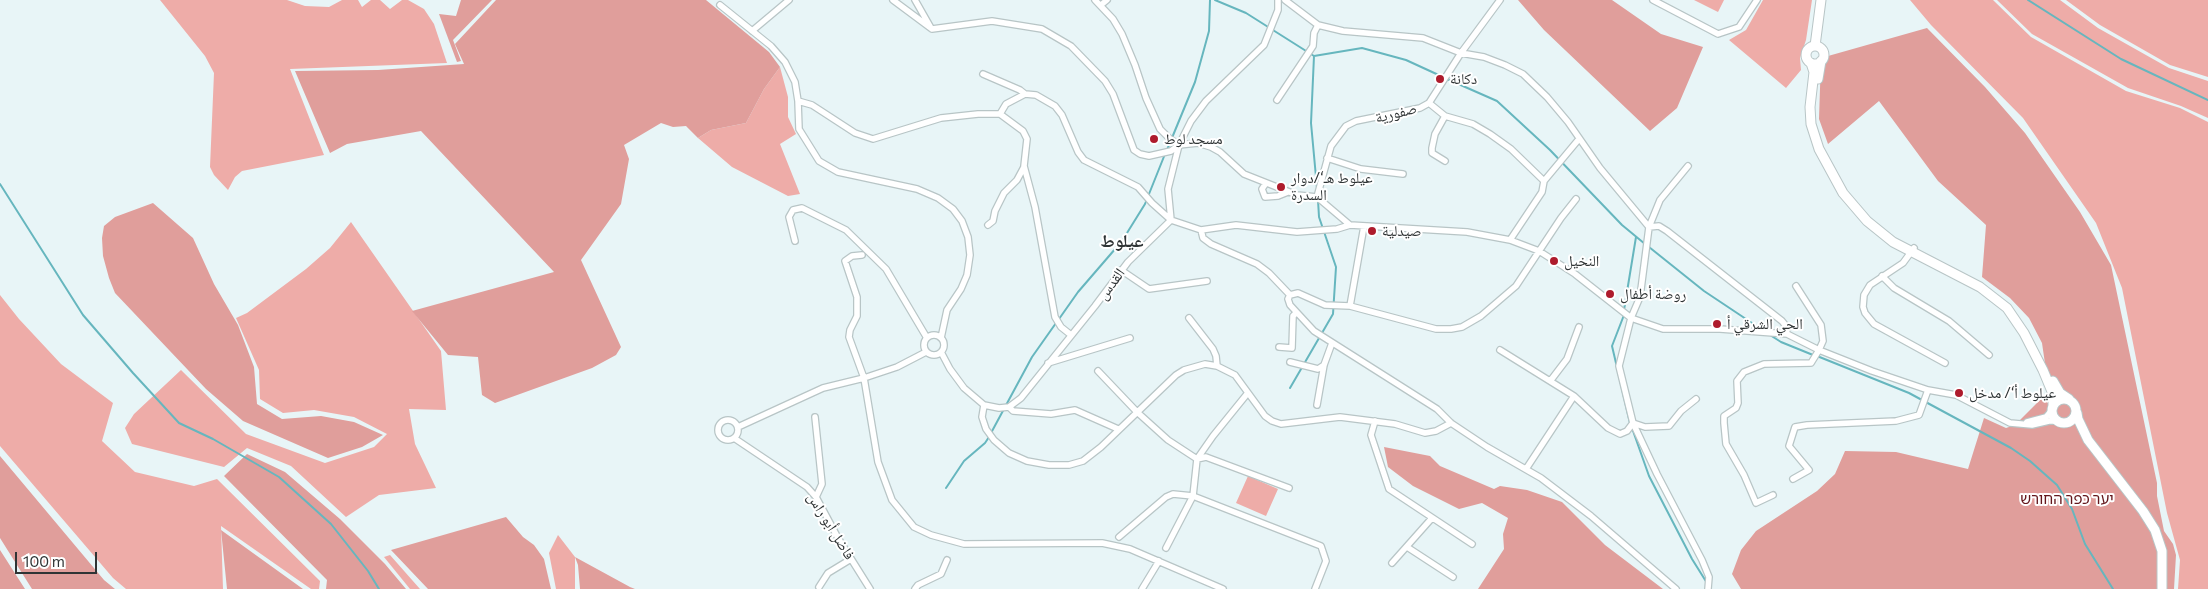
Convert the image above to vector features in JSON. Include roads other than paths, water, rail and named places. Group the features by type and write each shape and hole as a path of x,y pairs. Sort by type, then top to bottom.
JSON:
{"street":[{"path":"752,31 788,0"},
{"path":"893,0 932,30 992,21 1042,29 1070,46 1105,81 1113,94 1134,150 1140,154 1149,156 1171,151 1178,145 1198,143 1220,152 1244,174 1288,192 1318,197 1350,225"},
{"path":"915,0 932,30"},
{"path":"1095,0 1101,5 1122,34 1160,129 1178,145"},
{"path":"1101,5 1108,0"},
{"path":"1171,220 1168,189 1178,145 1206,101 1264,45 1278,10 1278,0"},
{"path":"1285,0 1318,25 1343,31 1423,38 1461,53 1498,62 1523,74 1547,97 1568,122 1579,139 1649,227"},
{"name":"صفورية","path":"1318,197 1331,146 1346,126 1356,122 1420,108 1429,103 1461,53 1500,0"},
{"path":"1653,0 1718,34 1739,27 1757,0"},
{"path":"1815,46 1821,0"},
{"path":"720,4 771,46 785,62 795,82 799,129 818,161 838,172 917,189 938,198 953,209 962,221 968,237 970,255 967,275 948,310 941,338 944,345 941,352 935,355 926,352 897,367 864,378 823,388 738,428"},
{"path":"1277,100 1313,46 1314,33 1318,25"},
{"path":"1815,46 1823,52 1816,99 1816,117 1819,133 1831,161 1849,190 1868,215 1894,236 1913,250 1988,292 2007,308 2024,334 2043,370 2053,394 2052,409 2054,418 2076,428 2088,440 2143,511 2154,530 2162,552 2162,589"},
{"path":"1815,46 1809,48 1806,53 1806,58 1810,63 1814,76 1810,107 1811,124 1830,172 1849,201 1867,221 1893,242 1986,284 2001,294 2025,324 2041,352 2057,390 2075,404 2078,419 2088,440"},
{"path":"1810,63 1816,64 1821,61"},
{"path":"983,74 1025,94"},
{"path":"1000,114 1006,104 1025,94 1036,95 1055,106 1062,115 1078,152 1084,160 1138,187 1171,220 1201,230 1236,225 1297,232 1337,229 1350,225 1467,232 1510,240 1539,251 1575,274 1631,318 1663,329 1720,329 1787,334 1872,371 1928,390 1956,395 2012,423 2032,425 2049,421 2062,422 2073,420 2077,413"},
{"path":"798,101 812,105 855,134 873,139 941,118 1000,114 1023,131 1027,139 1024,166 1017,180 1004,193 995,211 993,222 988,225"},
{"path":"1429,103 1445,116 1473,124 1511,148 1544,181"},
{"path":"1445,116 1435,134 1432,148 1432,154 1445,161"},
{"path":"1510,240 1542,192 1544,181 1579,139"},
{"path":"1327,158 1361,169 1403,174"},
{"path":"1024,166 1035,207 1055,317 1071,335"},
{"path":"1688,166 1660,200 1649,227 1640,297 1631,318 1619,366 1633,423 1657,474 1702,560 1709,577 1708,589"},
{"path":"1266,183 1262,189 1265,197 1278,196 1288,192"},
{"path":"1290,295 1298,293 1325,305 1350,306 1436,328 1451,330 1462,327 1481,316 1516,286 1576,198"},
{"path":"795,241 789,217 793,210 802,208 846,230 886,269 927,338"},
{"name":"القدس","path":"1009,407 1021,398 1095,306 1121,270 1171,220"},
{"path":"1350,306 1364,226"},
{"path":"1649,227 1659,226 1674,237 1782,321 1786,326 1787,334"},
{"path":"1201,230 1203,238 1211,244 1257,264 1269,273 1290,295"},
{"path":"1913,250 1903,264 1870,285 1864,295 1863,307 1869,318 1880,328 1945,363"},
{"path":"862,255 852,256 845,261 857,297 857,316 850,330 849,337 864,378 878,462 892,500 914,527 931,535 964,544 1102,543 1130,550 1159,561 1223,589"},
{"path":"1121,270 1149,289 1207,281"},
{"path":"1882,276 1894,288 1949,321 1988,355"},
{"path":"1773,495 1756,503 1744,475 1726,444 1724,416 1736,408 1739,397 1737,381 1744,372 1764,364 1811,363 1820,350 1823,341 1821,325 1796,286"},
{"path":"1290,295 1288,299 1290,305 1314,331 1437,409 1451,423 1541,478 1590,516 1676,589"},
{"path":"1279,347 1292,348 1294,316 1296,313"},
{"path":"1189,318 1213,349 1217,366"},
{"path":"1550,380 1567,359 1579,327"},
{"path":"926,352 924,345 927,338 934,335 941,338"},
{"path":"1048,364 1130,338"},
{"path":"1317,405 1324,365 1332,343"},
{"path":"1500,350 1574,396 1614,432 1620,434 1627,431 1633,423"},
{"path":"941,352 950,369 964,388 984,405 1000,408 1009,407 1013,411 1051,414 1075,410 1118,429"},
{"path":"1290,362 1318,369 1324,365"},
{"path":"984,405 982,416 986,429 994,440 1009,453 1027,461 1062,465 1083,461 1184,370 1205,364 1217,366 1235,375 1247,394 1265,416 1281,424 1340,417 1395,424 1425,433 1442,429 1451,423"},
{"path":"1098,371 1137,412 1168,440 1197,459 1206,457 1289,488"},
{"path":"1793,479 1809,470 1789,446 1795,427 1896,421 1919,415 1928,390"},
{"path":"1166,548 1193,496 1197,459 1247,394"},
{"path":"1526,469 1574,396"},
{"path":"1633,423 1645,427 1669,426 1681,411 1696,399"},
{"path":"2012,423 2041,419 2061,399 2069,399"},
{"path":"815,418 822,484 816,497"},
{"path":"728,420 734,422 738,428 734,438 726,440 719,434 718,428 722,422 728,420"},
{"path":"1375,421 1371,435 1389,489 1472,544"},
{"name":"فاضل أبو راس","path":"734,438 795,478 816,497 870,589"},
{"path":"1119,537 1166,497 1173,494 1193,496 1321,546 1326,561 1315,589"},
{"path":"1392,563 1432,518"},
{"path":"1407,547 1453,577"},
{"path":"819,587 828,573 851,559"},
{"path":"915,589 918,585 941,574 946,560"},
{"path":"1142,589 1159,561"}],"waterway":[{"path":"1167,150 1195,82 1209,31 1210,0"},
{"path":"1215,0 1246,13 1314,56 1362,48 1406,60 1443,77"},
{"path":"2028,0 2121,59 2208,100"},
{"path":"1314,56 1311,123 1317,188"},
{"path":"1447,79 1497,101 1550,150 1622,225 1645,244"},
{"path":"1059,319 1078,292 1122,241 1145,204 1165,154"},
{"path":"0,184 83,315 179,423 213,439 279,477 331,524 368,571 379,589"},
{"path":"1290,388 1333,314 1336,267 1319,217 1318,200"},
{"path":"1624,310 1636,237"},
{"path":"1649,247 1704,291 1764,331"},
{"path":"1624,315 1612,346 1630,423"},
{"path":"991,433 1032,357 1056,323"},
{"path":"1770,335 1781,342 1813,355"},
{"path":"1817,356 1909,393 2011,448 2030,461 2057,485 2072,509 2085,544 2113,589"},
{"path":"1632,428 1649,476 1692,559 1707,583"},
{"path":"946,488 964,461 985,443 989,437"}],"place":[{"name":"دكانة","path":"1440,79"},
{"name":"مسجد لوط","path":"1154,139"},
{"name":"عيلوط هـ‘/دوار السدرة","path":"1281,187"},
{"name":"صيدلية","path":"1372,231"},
{"name":"النخيل","path":"1554,261"},
{"name":"روضة أطفال","path":"1610,294"},
{"name":"الحي الشرقي أ","path":"1717,324"},
{"name":"عيلوط أ‘/ مدخل","path":"1959,393"}],"district":[{"name":"عيلوط","path":"1122,241"}],"park label":[{"name":"יער כפר החורש","path":"2067,499"}]}
